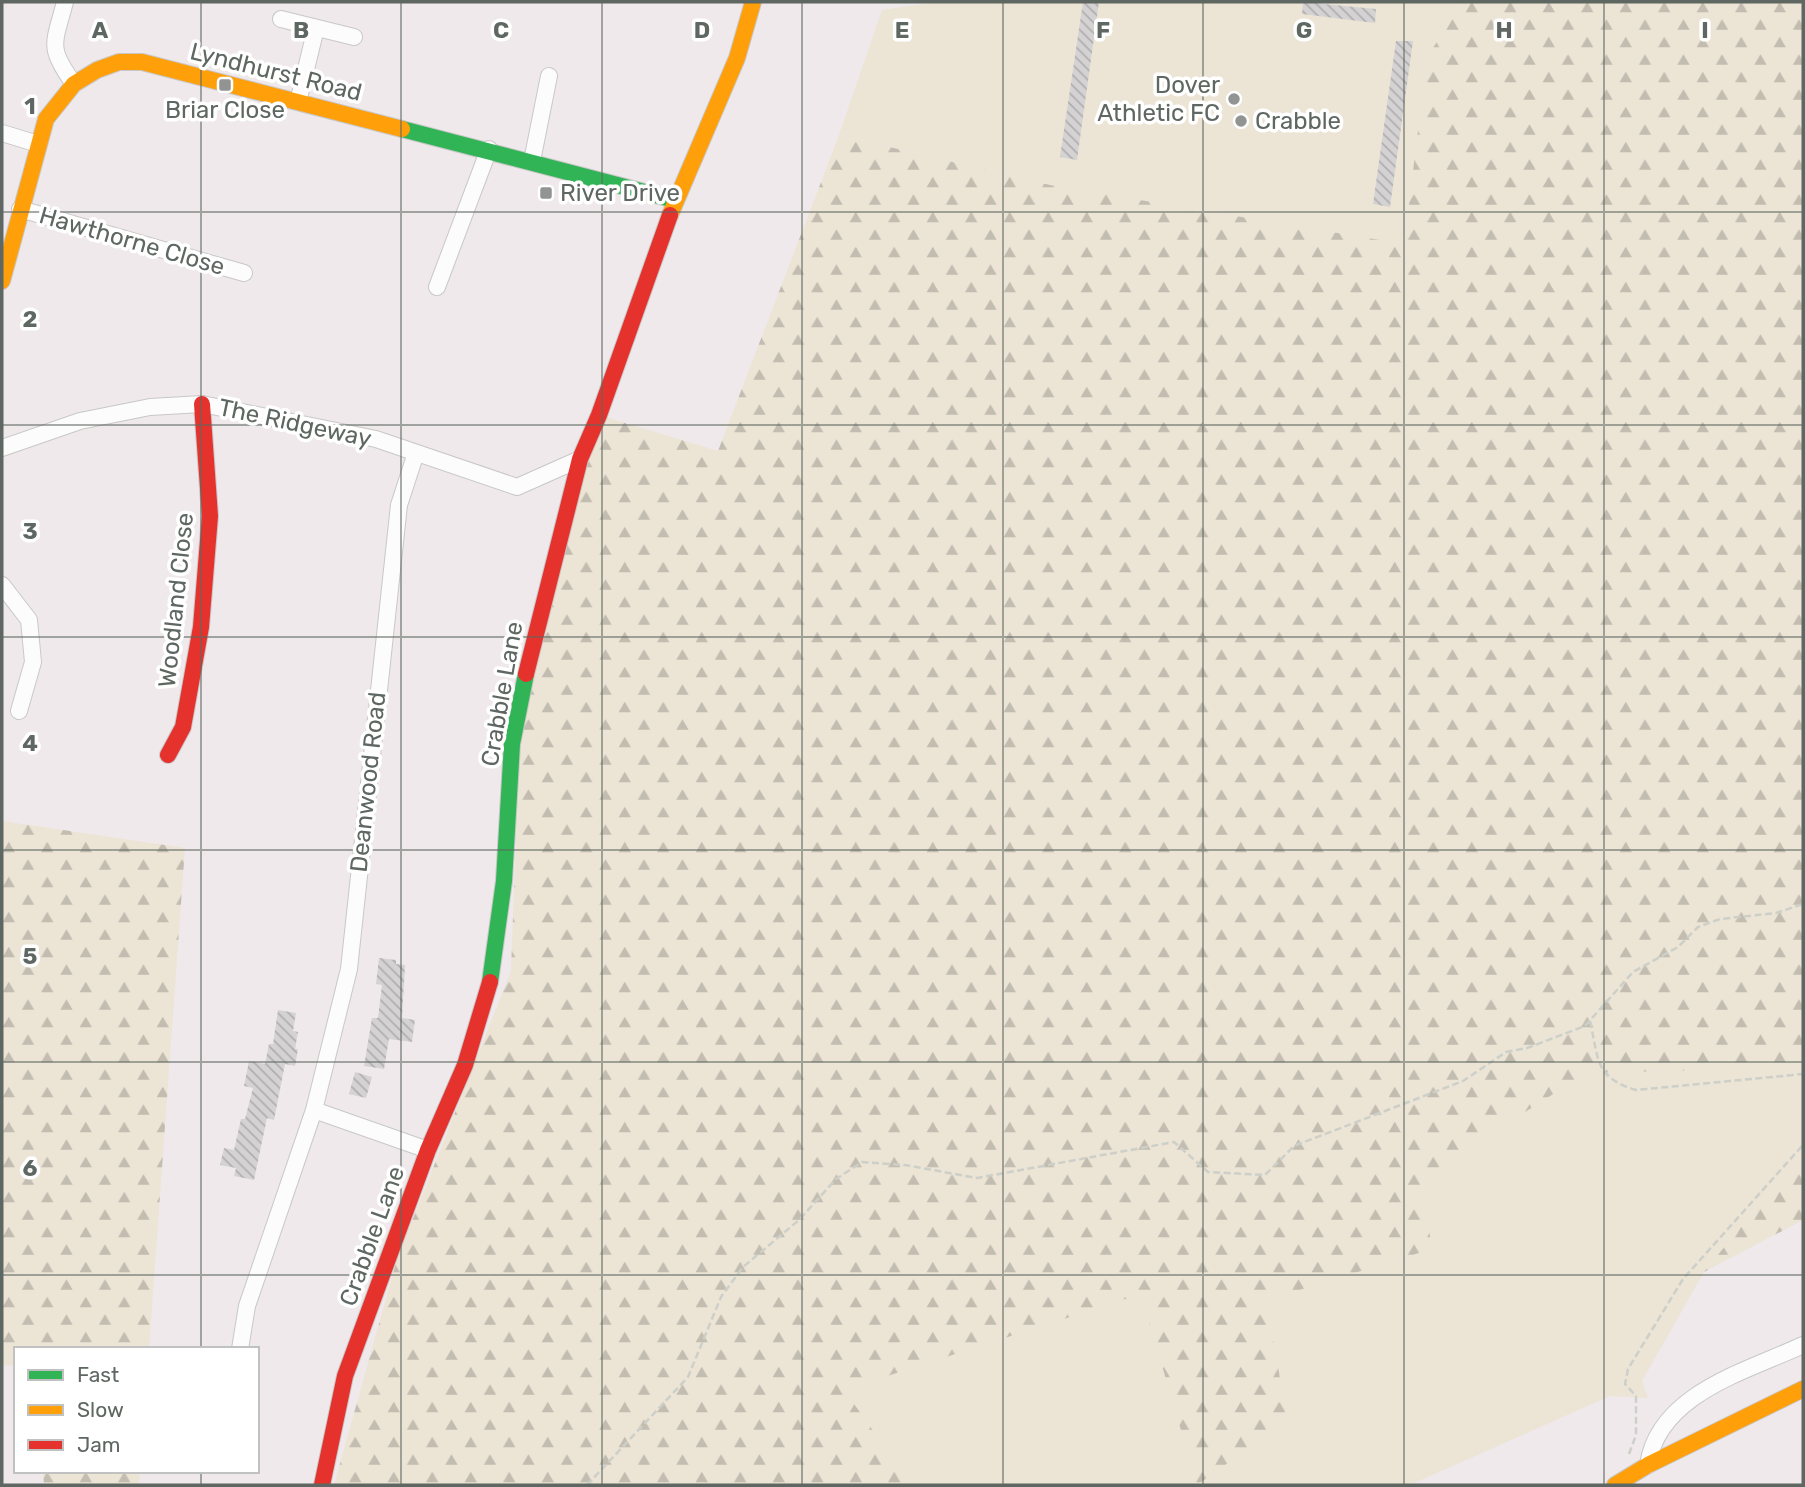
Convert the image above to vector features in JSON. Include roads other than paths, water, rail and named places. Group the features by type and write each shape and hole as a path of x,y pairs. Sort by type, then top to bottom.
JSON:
{"street":[{"path":"65,2 53,48 58,62 74,84"},
{"name":"Crabble Lane","path":"322,1485 345,1376 428,1150 465,1065 495,970 504,881 512,744 534,636 580,459 599,415 675,200 737,58 753,2"},
{"path":"281,19 354,37"},
{"path":"298,102 316,28"},
{"name":"Lyndhurst Road","path":"2,281 46,118 74,84 97,70 120,62 142,62 489,149 675,200"},
{"path":"532,161 550,76"},
{"path":"2,133 38,144"},
{"path":"437,287 489,149"},
{"name":"Hawthorne Close","path":"20,209 244,273"},
{"name":"The Ridgeway","path":"2,448 80,421 150,407 202,404 376,439 517,488 580,459"},
{"name":"Woodland Close","path":"168,755 183,727 201,627 210,516 202,404"},
{"name":"Deanwood Road","path":"240,1347 247,1306 314,1110 349,969 399,505 416,453"},
{"path":"2,585 29,621 33,662 19,711"},
{"path":"314,1110 428,1150"},
{"path":"1648,1465 1651,1446 1683,1404 1803,1345"},
{"path":"1616,1484 1648,1465 1803,1389"}],"place":[{"name":"Briar Close","path":"225,85"},
{"name":"Dover Athletic FC","path":"1234,99"},
{"name":"Crabble","path":"1241,121"},
{"name":"River Drive","path":"546,193"}]}
